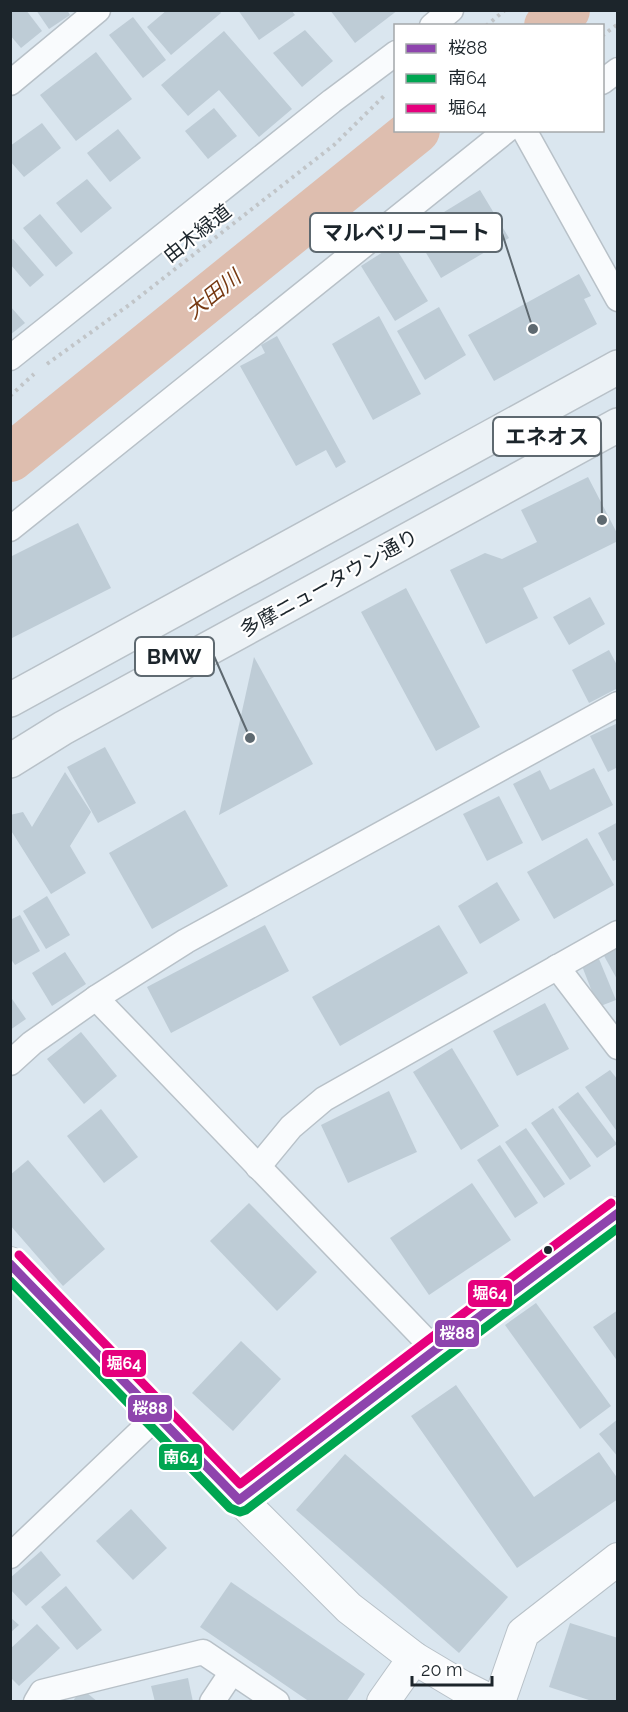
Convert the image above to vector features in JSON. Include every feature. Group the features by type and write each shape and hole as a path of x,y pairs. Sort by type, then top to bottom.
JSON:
{"main road":[{"path":"10,700 618,367"},
{"name":"多摩ニュータウン通り","path":"10,760 73,722 618,425"}],"street":[{"path":"10,83 98,10"},
{"path":"434,24 452,10"},
{"path":"459,10 466,24"},
{"path":"10,358 332,100 394,54"},
{"path":"604,81 618,70"},
{"path":"10,529 525,133 618,299"},
{"path":"10,1064 32,1043 96,998 186,941 618,704"},
{"path":"258,1167 291,1127 324,1100 618,933"},
{"path":"557,967 618,1047"},
{"path":"96,998 435,1350"},
{"path":"239,1500 618,1213"},
{"path":"10,1263 239,1500 349,1608 414,1658 461,1686 493,1701"},
{"path":"10,1556 157,1416"},
{"path":"499,1701 523,1633 618,1559"},
{"path":"36,1701 42,1692 203,1652 277,1701"},
{"path":"383,1701 414,1658"},
{"path":"212,1701 232,1672"}],"path":[{"path":"488,24 505,10"},
{"path":"604,35 618,24"},
{"name":"由木緑道","path":"10,396 41,368 129,305 334,145 388,93"}],"building":[{"path":"10,10 26,10 42,31 21,48 10,35"},
{"path":"36,10 67,10 70,15 49,29"},
{"path":"167,10 219,10 221,13 171,55 147,27"},
{"path":"238,10 291,10 295,15 259,40"},
{"path":"330,10 398,10 355,43"},
{"path":"133,17 166,60 143,78 109,35"},
{"path":"305,30 333,61 302,87 273,53"},
{"path":"224,31 292,109 259,137 219,90 188,116 161,85"},
{"path":"96,52 132,99 76,141 40,95"},
{"path":"214,108 237,136 208,159 185,131"},
{"path":"42,123 61,148 24,177 10,161 10,146"},
{"path":"118,129 141,158 110,182 87,153"},
{"path":"87,179 112,208 81,233 56,203"},
{"path":"480,190 509,238 441,278 413,231"},
{"path":"40,214 73,253 56,267 23,228"},
{"path":"13,239 44,275 30,287 10,264 10,240"},
{"path":"394,245 428,301 395,321 361,266"},
{"path":"579,274 591,296 584,299 597,324 494,381 468,335"},
{"path":"10,306 25,323 10,335"},
{"path":"439,307 466,355 425,380 397,331"},
{"path":"379,316 421,394 373,420 332,344"},
{"path":"277,336 346,462 336,468 326,450 296,466 240,366 265,353 261,345"},
{"path":"588,477 618,535 618,541 523,588 538,618 486,644 450,570 485,553 502,559 537,542 521,510"},
{"path":"78,523 111,588 10,639 10,557"},
{"path":"406,588 480,727 436,751 361,612"},
{"path":"590,597 605,624 569,645 553,617"},
{"path":"609,650 618,667 618,688 589,703 572,670"},
{"path":"254,657 313,764 219,815"},
{"path":"618,723 618,767 608,772 590,736"},
{"path":"105,747 136,803 98,823 67,767"},
{"path":"594,768 613,805 542,841 513,784 540,770 550,790"},
{"path":"65,772 91,812 70,846 86,873 51,894 10,829 10,815 23,812 32,827"},
{"path":"499,796 523,843 487,861 463,814"},
{"path":"185,810 228,886 152,929 109,853"},
{"path":"618,822 618,859 613,861 598,833"},
{"path":"587,838 614,885 554,919 527,872"},
{"path":"497,882 520,920 480,944 458,906"},
{"path":"47,896 70,935 46,949 23,911"},
{"path":"20,915 40,951 15,965 10,958 10,920"},
{"path":"265,925 289,971 171,1033 147,987"},
{"path":"439,925 468,973 340,1046 312,997"},
{"path":"618,946 618,981 603,954"},
{"path":"65,952 86,984 52,1006 32,973"},
{"path":"599,959 616,1000 598,1007 582,966"},
{"path":"10,996 26,1019 10,1030"},
{"path":"545,1003 569,1049 517,1076 493,1031"},
{"path":"81,1032 117,1076 84,1104 47,1059"},
{"path":"452,1048 499,1126 461,1150 413,1072"},
{"path":"610,1070 618,1080 618,1133 585,1087"},
{"path":"389,1091 417,1152 348,1183 321,1125"},
{"path":"578,1092 617,1144 597,1158 558,1107"},
{"path":"553,1108 591,1166 570,1180 531,1123"},
{"path":"101,1109 138,1157 104,1183 67,1136"},
{"path":"526,1128 565,1184 544,1198 505,1142"},
{"path":"500,1145 538,1203 515,1218 477,1160"},
{"path":"28,1160 105,1249 63,1286 10,1225 10,1175"},
{"path":"472,1183 511,1240 429,1295 390,1238"},
{"path":"249,1203 317,1272 277,1311 210,1241"},
{"path":"536,1303 611,1406 580,1429 505,1325"},
{"path":"618,1310 618,1362 593,1327"},
{"path":"241,1341 281,1379 233,1431 192,1393"},
{"path":"456,1385 534,1497 599,1452 618,1479 618,1499 517,1568 411,1416"},
{"path":"618,1419 618,1457 599,1434"},
{"path":"345,1454 508,1597 459,1653 296,1510"},
{"path":"131,1509 167,1548 133,1580 96,1541"},
{"path":"41,1551 61,1575 26,1606 10,1589 10,1578"},
{"path":"231,1582 365,1674 346,1702 310,1702 200,1627"},
{"path":"66,1586 102,1630 77,1650 41,1607"},
{"path":"10,1617 19,1625 10,1633"},
{"path":"570,1623 618,1638 618,1702 595,1702 549,1687"},
{"path":"37,1624 60,1648 19,1686 10,1677 10,1649"},
{"path":"188,1678 193,1702 155,1702 151,1686"},
{"path":"82,1689 98,1702 72,1702"}],"waterway":[{"name":"大田川","path":"550,24 566,10"},
{"name":"大田川","path":"10,458 414,132"}],"transit line":[{"name":"堀64","path":"19,1255 240,1484 611,1203"},
{"name":"桜88","path":"10,1264 239,1500 618,1213"},
{"name":"南64","path":"10,1281 230,1508 240,1512 246,1510 618,1228"}],"place":[{"name":"マルベリーコート","path":"533,329"},
{"name":"エネオス","path":"602,520"},
{"name":"BMW","path":"250,738"}]}
